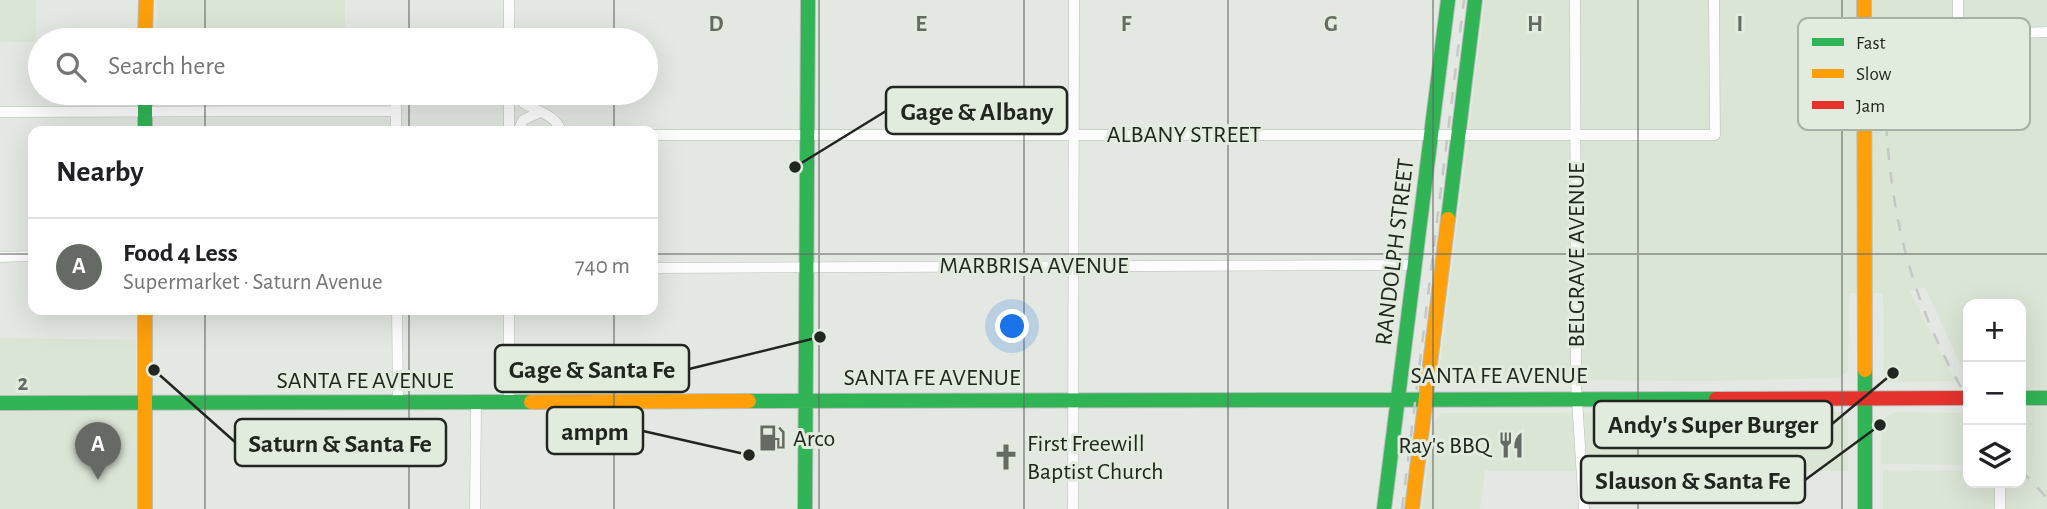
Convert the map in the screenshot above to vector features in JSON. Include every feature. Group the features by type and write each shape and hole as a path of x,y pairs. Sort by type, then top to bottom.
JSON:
{"main road":[{"path":"145,28 146,0"},
{"path":"805,509 808,0"},
{"name":"RANDOLPH STREET","path":"1384,509 1448,0"},
{"name":"RANDOLPH STREET","path":"1412,509 1475,0"},
{"path":"1864,0 1864,18"},
{"path":"145,105 145,126"},
{"path":"1864,130 1865,509"},
{"path":"145,315 145,509"},
{"name":"SANTA FE AVENUE","path":"0,403 1963,398"},
{"path":"2026,398 2047,398"}],"street":[{"path":"509,0 509,28"},
{"path":"1073,509 1074,0"},
{"name":"BELGRAVE AVENUE","path":"1575,0 1577,398 1584,509"},
{"name":"ALBANY STREET","path":"658,135 1715,135 1714,0"},
{"path":"396,105 396,126"},
{"path":"509,126 510,105"},
{"path":"525,105 564,126"},
{"path":"0,112 396,111"},
{"path":"520,126 523,120 539,113"},
{"path":"556,120 559,126"},
{"path":"0,257 28,256"},
{"name":"MARBRISA AVENUE","path":"658,268 806,265 1416,265"},
{"path":"397,315 398,403"},
{"path":"509,315 509,403"},
{"path":"475,509 476,403"},
{"path":"2000,488 2000,509"}],"shaded area":[{"path":"0,0 36,0 36,28 28,28 28,42 0,42"},
{"path":"157,0 345,0 345,28 157,28"},
{"path":"1485,0 2047,0 2047,509 1883,509 1883,470 1963,471 1963,488 2026,488 2026,299 1963,299 1963,370 1925,287 1910,291 1955,381 1884,382 1883,293 1849,293 1848,371 1839,378 1706,381 1441,379 1439,373"},
{"path":"0,338 136,340 138,509 0,509"},
{"path":"1842,412 1848,421 1848,471 1485,471 1480,509 1422,509 1433,422 1442,413"},
{"path":"1894,412 1963,413 1963,465 1882,464 1882,420"}],"railway":[{"path":"1402,509 1464,0"},
{"path":"1887,130 1893,189 1912,274 1926,316 1963,390"},
{"path":"2026,475 2047,498"}],"traffic: fast":[{"path":"805,509 808,0"},
{"path":"1384,509 1448,0"},
{"path":"1448,219 1475,0"},
{"path":"145,105 145,126"},
{"path":"1865,370 1865,509"},
{"path":"2026,398 2047,398"},
{"path":"749,401 1716,399"},
{"path":"0,403 531,402"}],"traffic: slow":[{"path":"145,28 146,0"},
{"path":"1864,0 1864,18"},
{"path":"1864,130 1865,370"},
{"path":"1412,509 1448,219"},
{"path":"145,315 145,509"},
{"path":"531,402 749,401"}],"traffic: jam":[{"path":"1716,399 1963,398"}],"place":[{"name":"Gage & Albany","path":"795,167"},
{"name":"Gage & Santa Fe","path":"820,337"},
{"name":"Saturn & Santa Fe","path":"154,370"},
{"name":"Andy's Super Burger","path":"1893,373"},
{"name":"Slauson & Santa Fe","path":"1880,425"},
{"name":"Arco","path":"772,438"},
{"name":"Ray's BBQ","path":"1511,445"},
{"name":"ampm","path":"749,455"},
{"name":"First Freewill Baptist Church","path":"1006,457"},
{"name":"Food 4 Less","path":"98,480"}]}
